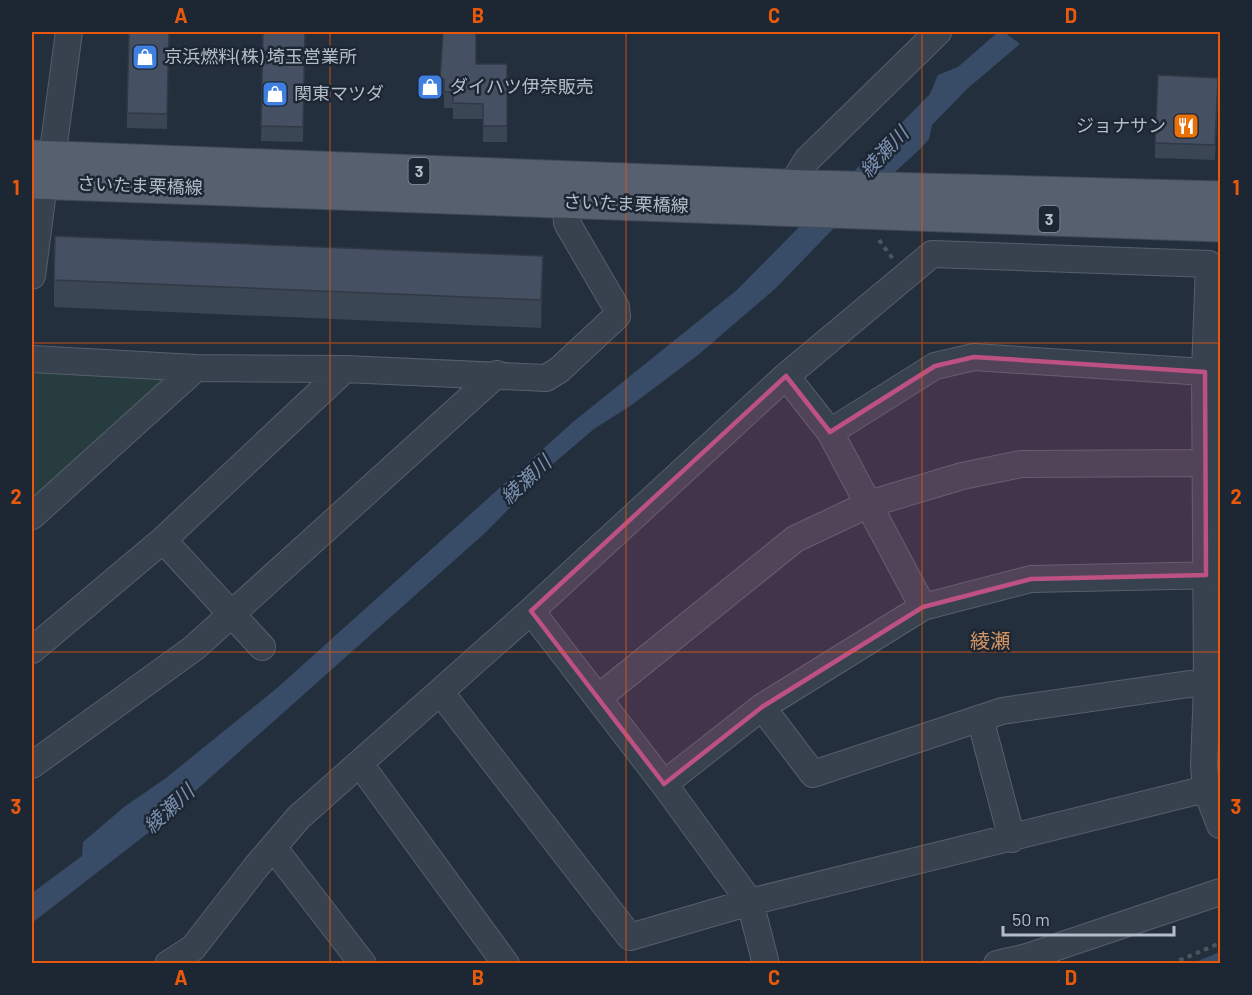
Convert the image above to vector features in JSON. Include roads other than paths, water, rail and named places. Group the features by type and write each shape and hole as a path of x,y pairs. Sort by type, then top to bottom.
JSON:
{"main road":[{"name":"さいたま栗橋線","path":"40,170 795,194 878,225 1221,225"},
{"name":"さいたま栗橋線","path":"40,170 566,203 905,188 1221,198"}],"street":[{"path":"32,276 40,170 69,32"},
{"path":"795,194 807,160 929,34"},
{"path":"32,359 196,368 345,369 497,374 546,378 559,370 617,316 616,307 567,223 566,203"},
{"path":"168,963 200,956 273,847 299,817 441,693 786,376 932,254 1209,264 1214,315 1205,372 1205,463 1213,575 1204,766 1206,789 1221,825"},
{"path":"830,432 935,366 974,357 1205,372"},
{"path":"32,516 196,368"},
{"path":"32,650 163,540 345,369"},
{"path":"32,765 167,669 497,374"},
{"path":"786,376 830,432 923,607"},
{"path":"598,698 795,539 869,504 962,476 1021,464 1205,463"},
{"path":"163,540 262,647"},
{"path":"664,784 762,707 923,607 1031,579 1213,575"},
{"path":"531,611 664,784 750,902 766,963"},
{"path":"762,707 813,774 1002,711 1177,686 1207,685"},
{"path":"441,693 630,937 750,902 1012,839 1206,789"},
{"path":"980,718 1012,839"},
{"path":"360,764 506,963"},
{"path":"273,847 363,963"},
{"path":"998,963 1028,957 1221,892"}],"water":[{"name":"綾瀬川","path":"998,32 1004,32 1020,44 968,88 932,125 929,139 920,149 830,232 776,288 698,355 633,404 594,429 554,463 485,533 148,833 32,923 32,893 82,856 83,842 124,807 166,778 277,688 573,422 737,290 930,94 938,75 958,67"},
{"path":"1220,952 1220,963 1193,963"}],"place":[{"name":"京浜燃料(株) 埼玉営業所","path":"145,57"},
{"name":"ダイハツ伊奈販売","path":"430,87"},
{"name":"関東マツダ","path":"275,94"},
{"name":"ジョナサン","path":"1186,126"}],"district":[{"name":"綾瀬","path":"990,641"}]}
